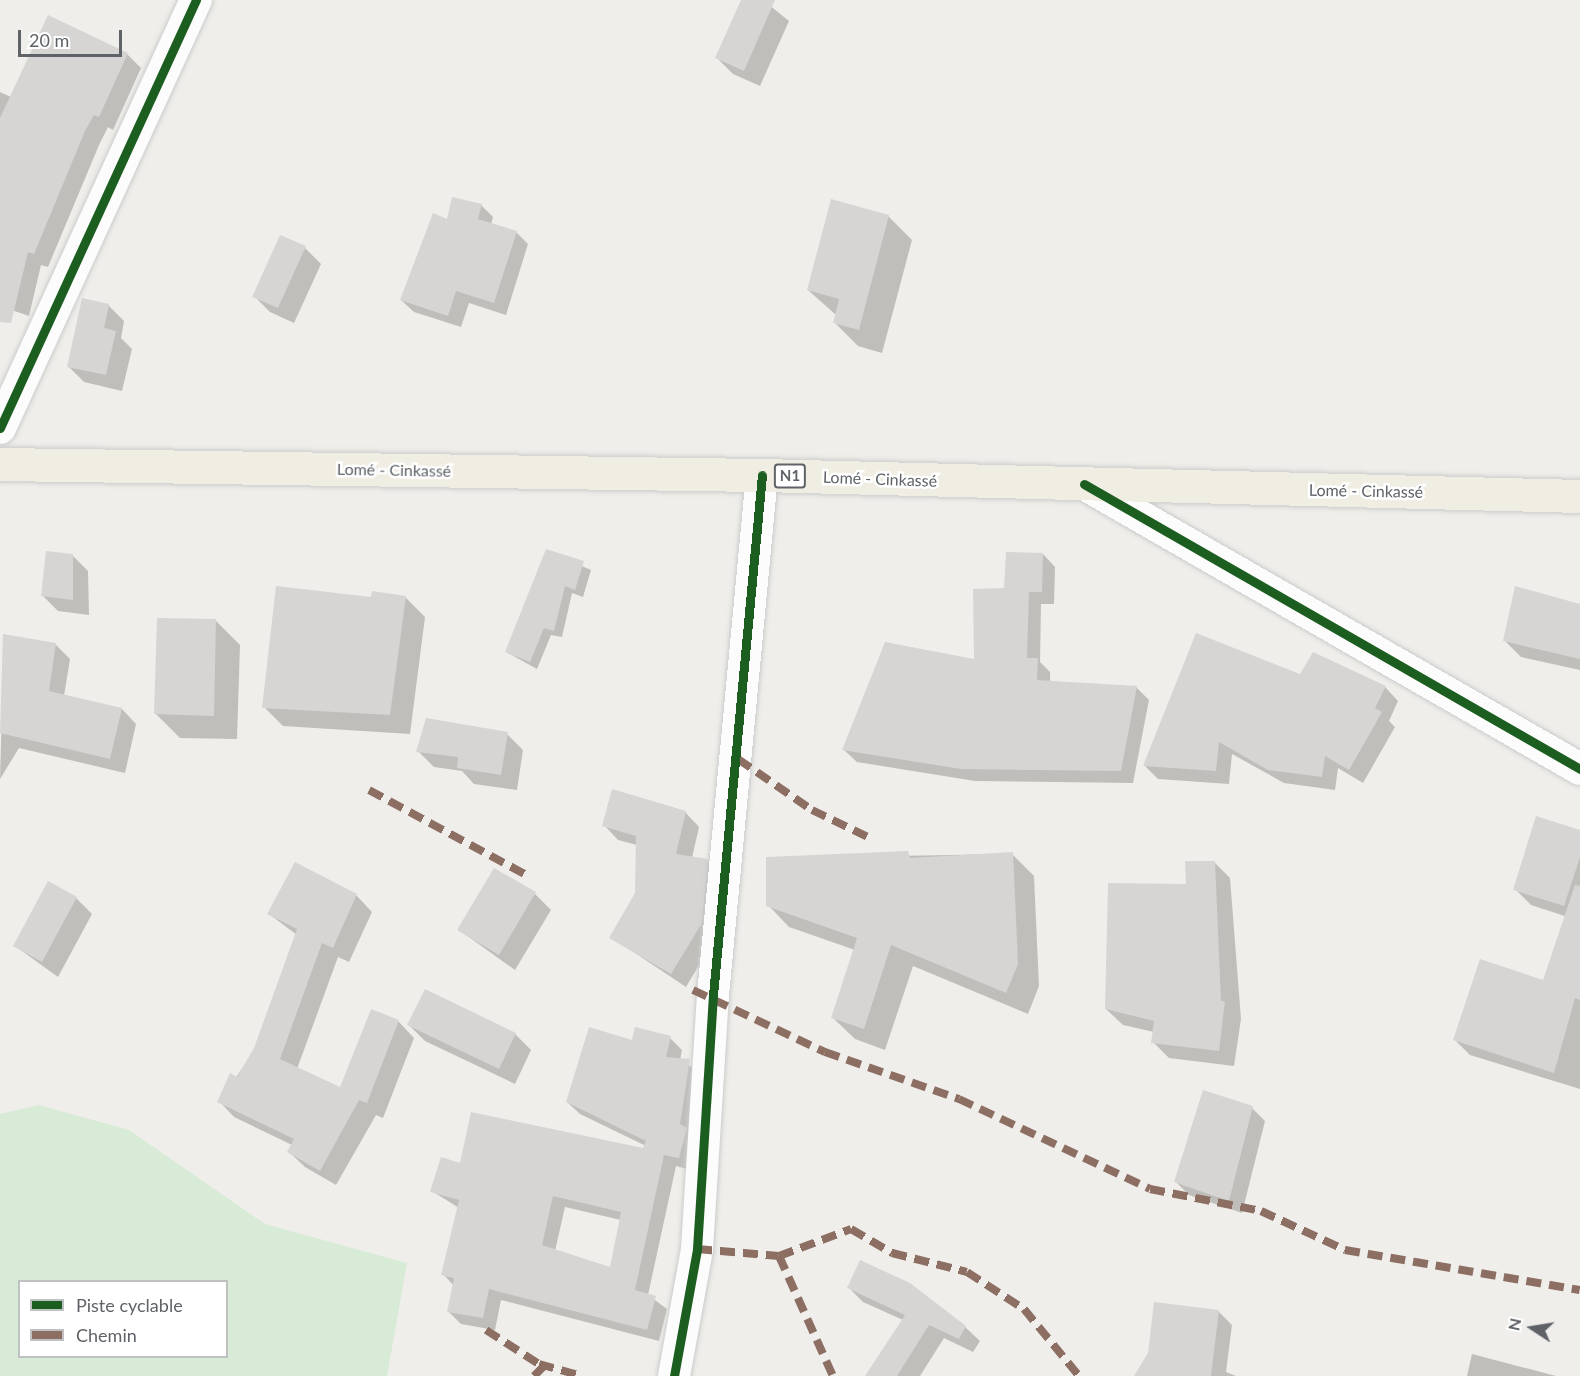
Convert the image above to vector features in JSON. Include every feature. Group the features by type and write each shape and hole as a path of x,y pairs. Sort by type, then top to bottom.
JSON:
{"highway":[{"name":"Lomé - Cinkassé","path":"0,464 762,475 1580,496"}],"street":[{"path":"0,428 196,0"},
{"path":"675,1376 697,1249 712,995 762,475"},
{"path":"1084,484 1580,769"}],"green space":[{"path":"39,1105 129,1130 265,1224 407,1263 387,1376 0,1376 0,1114"}],"building":[{"path":"741,0 775,0 744,71 715,58"},
{"path":"48,15 128,53 99,117 94,115 85,131 34,254 28,252 11,323 0,322 0,118"},
{"path":"452,197 482,204 478,219 517,231 494,303 456,291 448,316 400,300 433,213 447,219"},
{"path":"831,199 889,215 859,330 833,323 839,299 807,290"},
{"path":"280,235 306,246 278,308 252,297"},
{"path":"82,298 109,304 104,328 116,331 106,375 67,367"},
{"path":"546,549 584,561 575,590 565,586 554,631 544,628 530,662 505,652"},
{"path":"46,551 73,554 73,600 41,596"},
{"path":"1006,552 1043,553 1042,592 1029,592 1027,658 1038,658 1037,680 1137,686 1121,771 961,769 842,750 885,642 974,659 973,589 1004,588"},
{"path":"276,586 371,597 372,591 406,596 390,715 262,708"},
{"path":"1515,586 1580,604 1580,659 1503,641"},
{"path":"157,618 216,619 214,716 154,714"},
{"path":"1196,633 1300,674 1313,652 1386,686 1375,708 1382,712 1349,770 1325,756 1322,777 1268,770 1219,742 1216,771 1143,766"},
{"path":"3,634 56,643 49,691 122,708 110,759 0,733"},
{"path":"426,718 508,732 501,775 457,768 458,757 416,752"},
{"path":"612,789 686,811 676,854 708,859 702,923 671,974 609,938 635,893 636,836 602,826"},
{"path":"1536,816 1580,830 1580,857 1564,906 1513,890"},
{"path":"908,851 910,858 1013,852 1018,964 1006,993 891,945 864,1029 831,1018 857,938 766,906 766,857"},
{"path":"1185,861 1215,861 1221,1001 1225,1001 1219,1051 1151,1043 1154,1021 1105,1009 1108,883 1186,884"},
{"path":"295,862 357,894 333,948 322,943 280,1059 340,1087 371,1009 399,1020 367,1103 359,1100 320,1171 287,1152 294,1139 217,1102 230,1073 237,1077 254,1048 297,929 267,914"},
{"path":"494,868 536,892 499,955 457,930"},
{"path":"48,881 77,897 42,962 13,946"},
{"path":"1575,885 1580,886 1580,1000 1575,998 1554,1073 1453,1040 1480,959 1543,980"},
{"path":"425,989 516,1033 499,1069 407,1025"},
{"path":"589,1027 632,1040 635,1027 671,1036 666,1057 690,1059 680,1124 687,1128 679,1158 664,1155 635,1290 656,1296 647,1330 489,1289 483,1318 447,1312 454,1278 441,1275 459,1200 430,1192 441,1157 460,1163 471,1112 643,1148 646,1141 566,1102","holes":["553,1196 621,1212 610,1267 542,1245"]},
{"path":"1203,1090 1253,1106 1229,1201 1174,1182"},
{"path":"860,1260 910,1283 966,1326 959,1339 929,1325 897,1376 865,1376 905,1315 847,1288"},
{"path":"1154,1302 1219,1310 1211,1376 1134,1376 1148,1353"}],"marked path":[{"path":"738,759 812,810 872,839"},
{"path":"369,790 528,876"},
{"path":"693,990 825,1052 959,1099 1150,1189 1261,1211 1345,1250 1580,1290"},
{"path":"697,1249 779,1256 851,1229 892,1253 967,1272 1024,1309 1079,1376"},
{"path":"779,1256 833,1376"},
{"path":"486,1330 539,1364 582,1376"},
{"path":"534,1376 544,1366"}],"cycle path":[{"path":"0,428 196,0"},
{"path":"674,1376 697,1249 713,995 762,475"},
{"path":"1084,484 1580,769"}]}
